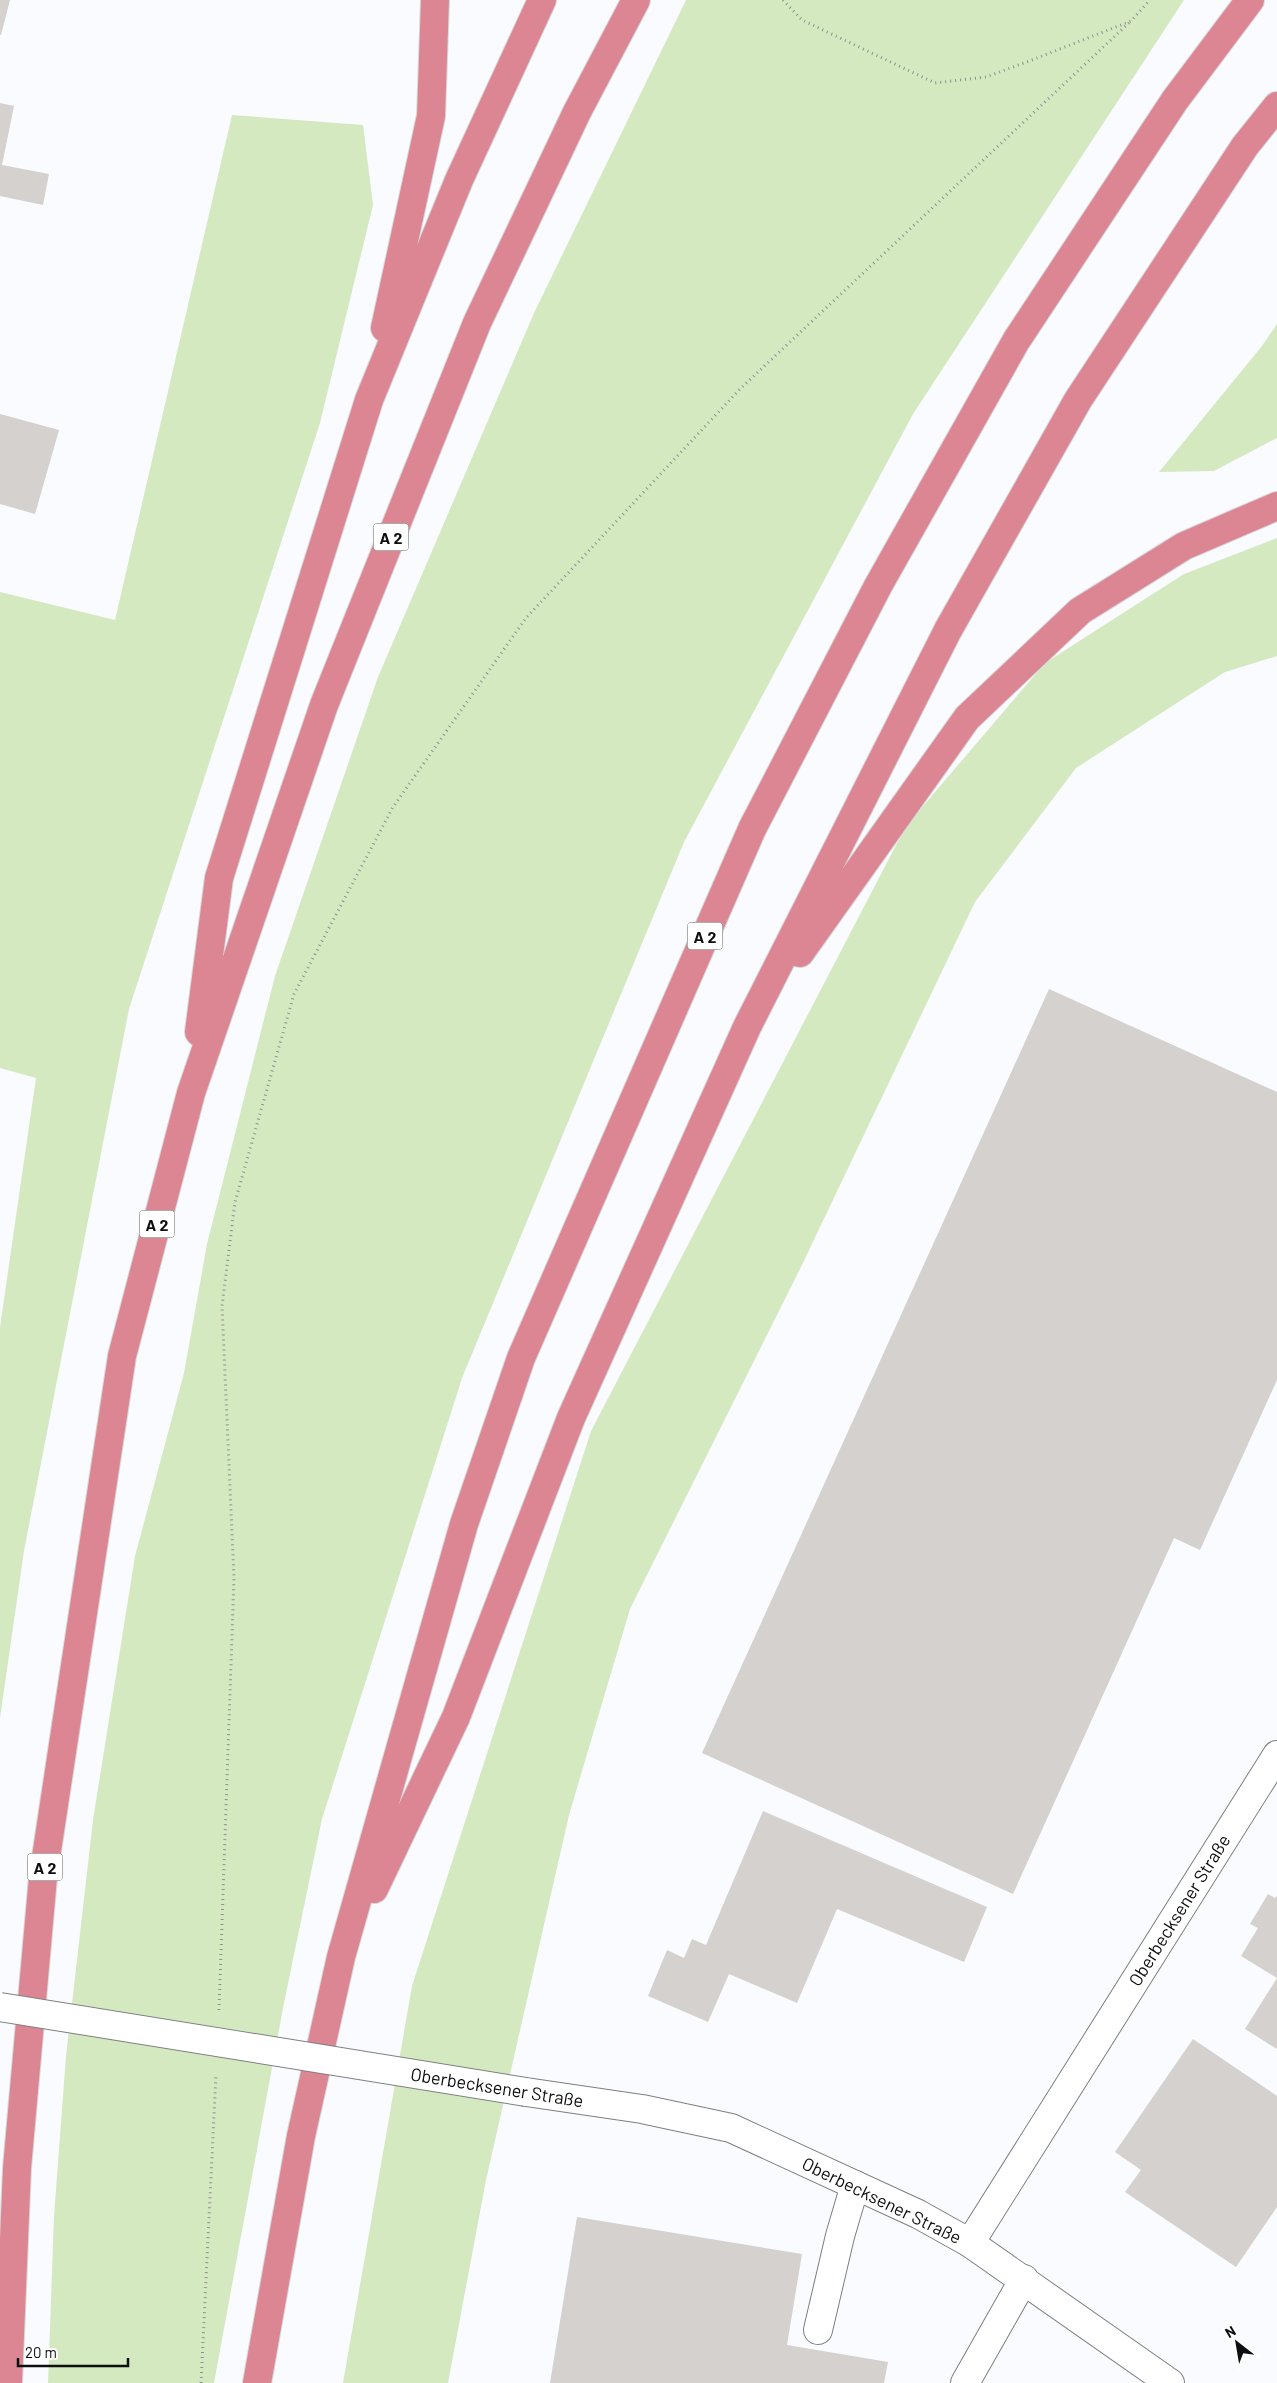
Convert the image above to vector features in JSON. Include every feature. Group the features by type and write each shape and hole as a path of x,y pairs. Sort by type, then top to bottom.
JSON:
{"highway":[{"path":"369,400 431,116 435,0"},
{"path":"191,1093 219,878 369,400 459,180 542,0"},
{"name":"A 2","path":"8,2383 17,2168 43,1878 122,1356 191,1093 324,705 470,341 577,112 636,0"},
{"name":"A 2","path":"257,2383 301,2136 341,1957 464,1524 521,1358 752,829 878,586 1016,341 1175,100 1250,0"},
{"path":"341,1957 456,1717 571,1418 747,1027 948,630 1078,400 1246,146 1277,106"},
{"path":"747,1027 967,718 1080,611 1184,546 1277,506"}],"street":[{"name":"Oberbecksener Straße","path":"970,2243 1277,1755"},
{"name":"Oberbecksener Straße","path":"0,2007 642,2109 731,2128 918,2214 970,2243 1170,2383"},
{"path":"818,2330 840,2236 855,2185"},
{"path":"965,2383 1024,2279"}],"path":[{"path":"783,0 802,20 935,83 986,77 1131,21"},
{"path":"218,2013 234,1578 222,1306 236,1202 294,994 393,807 526,618 740,389 1131,21 1150,0"},
{"path":"201,2383 216,2072"}],"green space":[{"path":"686,0 1184,0 913,414 684,842 462,1378 322,1819 283,2008 214,2383 48,2383 54,2216 66,2056 93,1820 135,1556 184,1373 207,1244 275,976 378,677 534,313"},
{"path":"232,115 363,125 373,205 320,423 129,1009 24,1551 0,1718 0,1327 36,1078 0,1068 0,592 115,620"},
{"path":"1277,324 1277,438 1214,471 1159,472 1262,346"},
{"path":"1277,538 1277,656 1225,672 1076,768 975,902 800,1269 630,1609 569,1815 486,2180 448,2383 343,2383 412,1986 591,1431 906,826 1045,663 1184,574"}],"building":[{"path":"0,0 10,0 1,35 0,35"},
{"path":"0,103 14,106 2,165 49,174 43,205 0,196"},
{"path":"0,414 59,430 35,514 0,504"},
{"path":"1049,989 1277,1092 1277,1380 1200,1550 1174,1538 1013,1894 702,1753"},
{"path":"763,1811 987,1907 964,1962 837,1909 797,2003 729,1974 708,2022 648,1996 667,1950 684,1958 692,1939 706,1945"},
{"path":"1268,1894 1275,1898 1277,1896 1277,1978 1241,1956 1258,1928 1250,1924"},
{"path":"1277,1978 1277,2049 1245,2029"},
{"path":"1193,2039 1277,2096 1277,2207 1236,2267 1125,2192 1141,2170 1115,2152"},
{"path":"577,2217 802,2254 787,2345 888,2362 884,2383 550,2383"}]}
